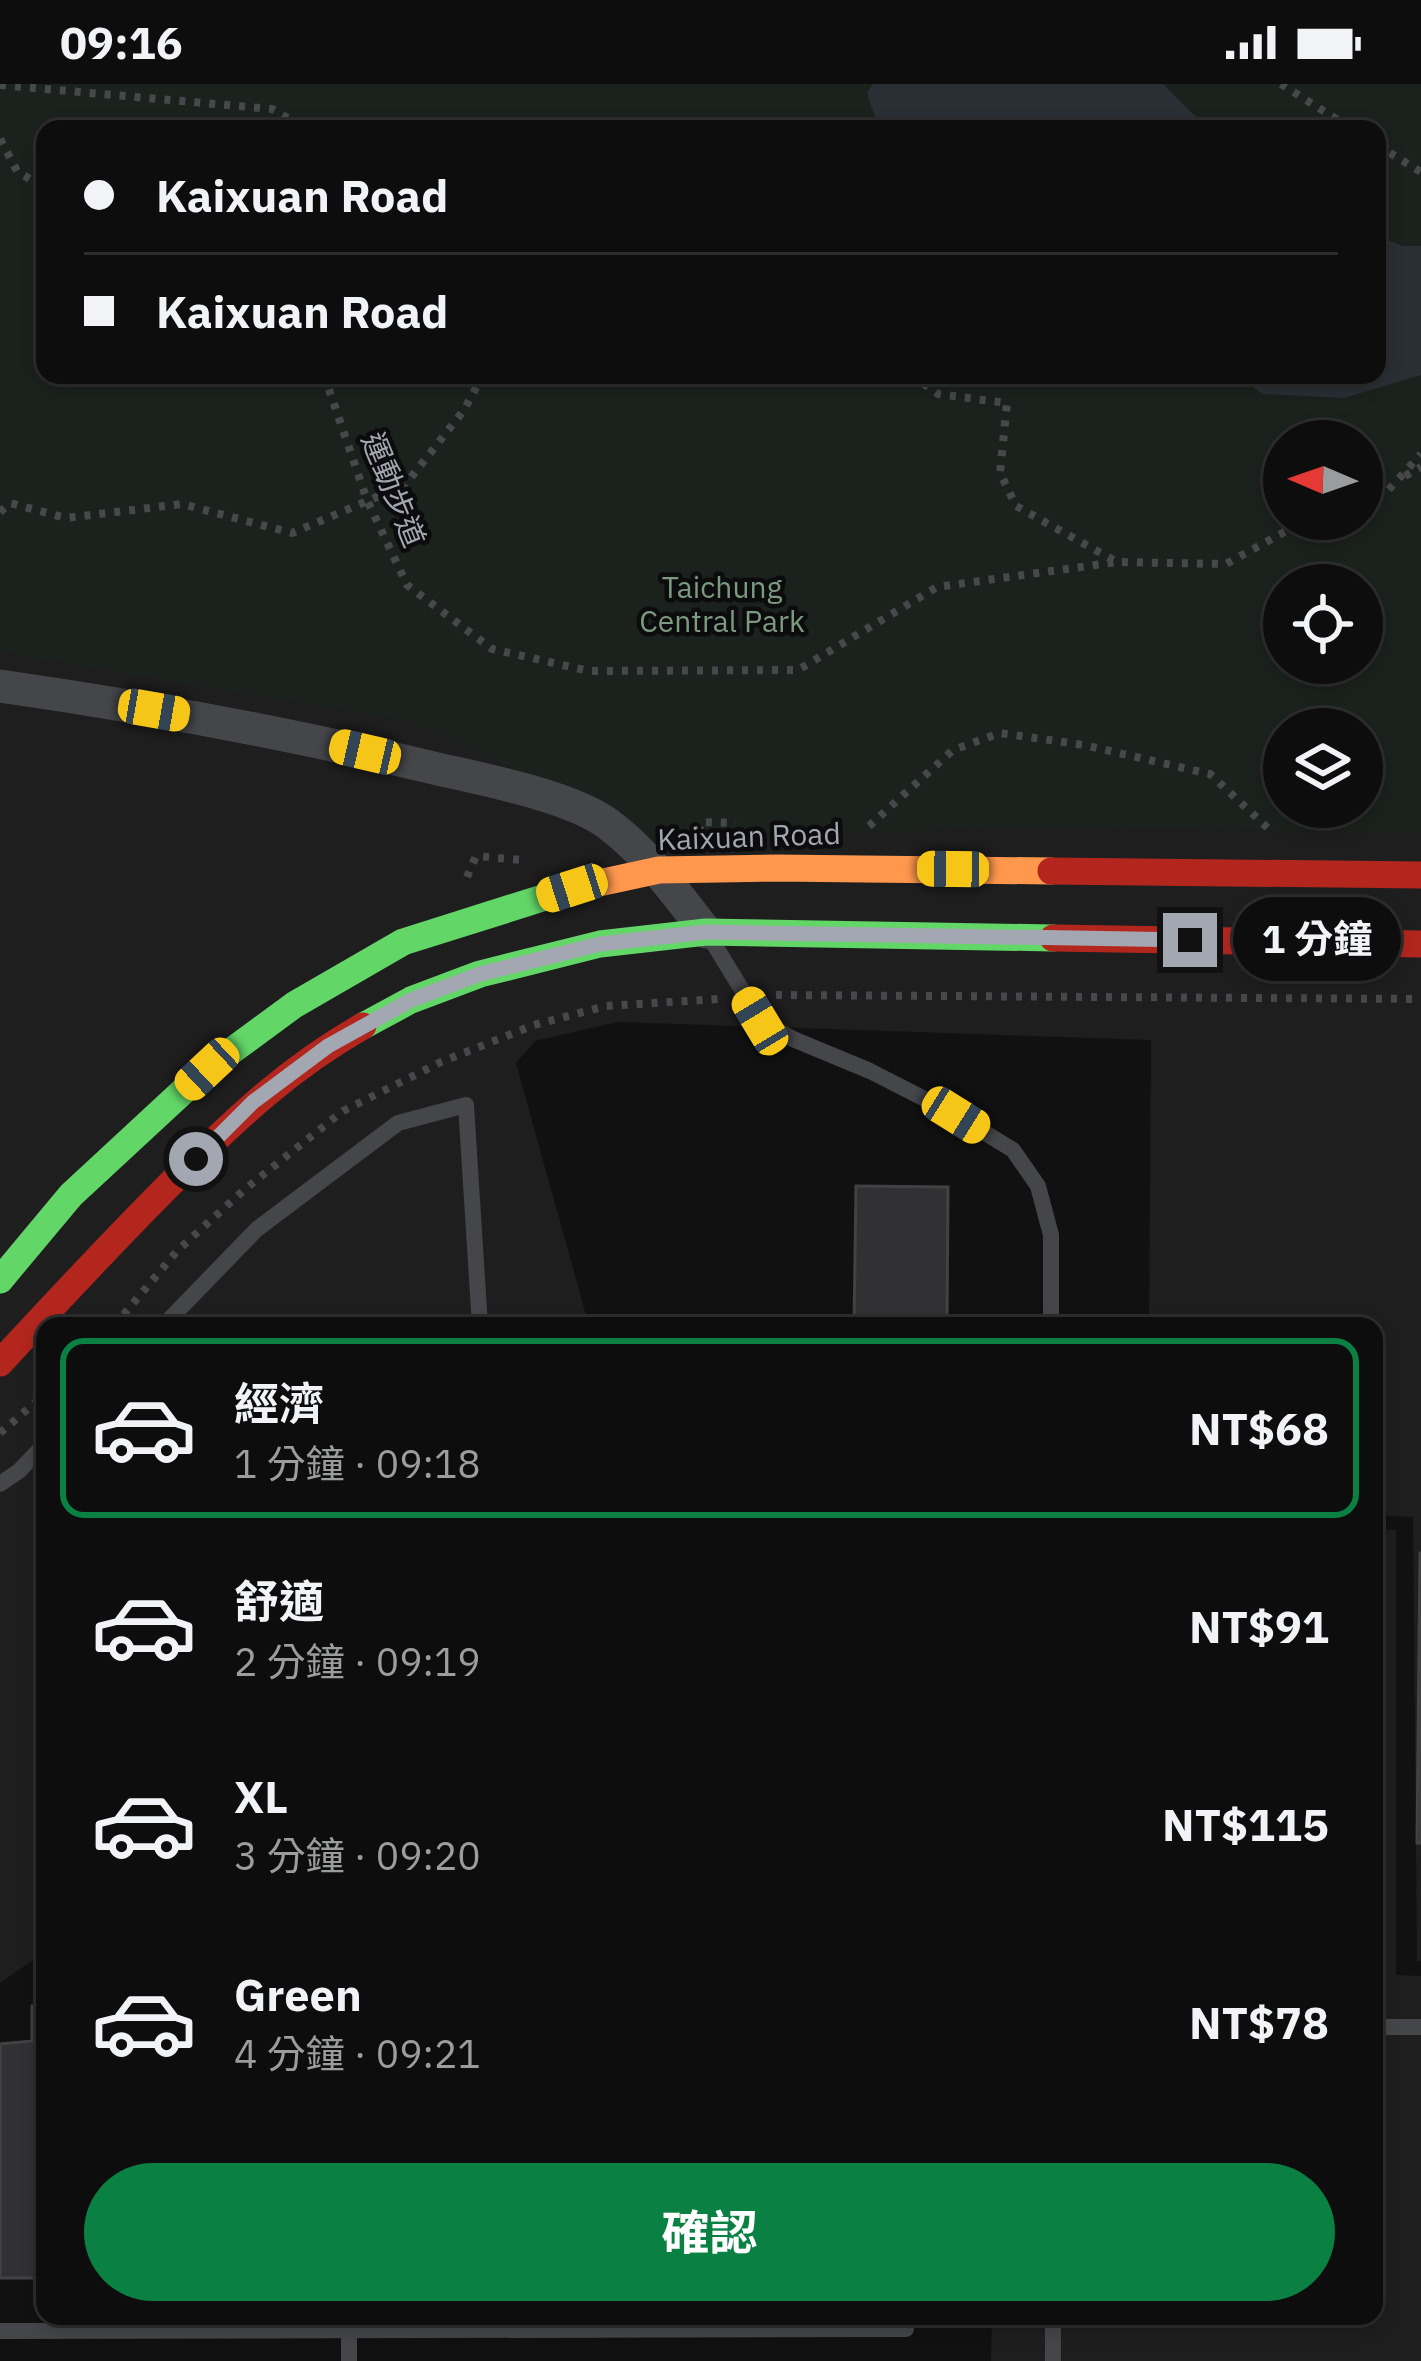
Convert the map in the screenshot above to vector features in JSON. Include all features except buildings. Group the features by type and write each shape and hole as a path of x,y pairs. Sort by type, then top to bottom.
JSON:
{"street":[{"path":"0,686 231,723 499,783 560,802 605,821 659,870 706,932"},
{"name":"Kaixuan Road","path":"0,1280 71,1195 207,1069 294,1005 403,942 572,888 659,870 1421,875"},
{"path":"43,1317 253,1102 328,1046 411,1000 480,974 600,944 706,932 1421,944"},
{"path":"0,1363 36,1324"}],"lane":[{"path":"706,932 760,1021 870,1071 1013,1150 1038,1186 1051,1234 1052,1317"},
{"path":"173,1317 257,1228 398,1124 466,1105 479,1317"},
{"path":"0,1484 36,1453"},
{"path":"1383,2027 1421,2027"},
{"path":"1053,2325 1053,2361"},
{"path":"0,2331 906,2329"},
{"path":"349,2331 349,2361"}],"path":[{"path":"1282,84 1338,120"},
{"path":"0,85 272,109 291,120"},
{"path":"0,139 17,171 36,183"},
{"path":"1386,151 1421,172"},
{"name":"運動步道","path":"326,384 367,500 406,585 492,650 589,671 799,670 937,587 1117,562 1226,564 1270,540"},
{"path":"0,512 10,503 66,518 182,504 292,533 405,485 464,410 478,384"},
{"path":"924,384 938,394 1007,403 1000,473 1016,506 1117,562"},
{"path":"1383,495 1421,454"},
{"path":"1398,479 1421,467"},
{"path":"869,826 953,750 1000,733 1084,745 1210,774 1271,831"},
{"path":"122,1317 177,1251 343,1111 441,1062 533,1024 606,1006 800,994 1421,999"},
{"path":"0,1433 36,1402"}],"shaded area":[{"path":"0,84 1421,84 1421,1961 1417,1961 1413,1517 1383,1515 1383,1317 1149,1317 1151,1040 618,1022 535,1041 516,1063 587,1317 36,1317 36,1958 0,1983"},
{"path":"873,84 1163,84 1199,120 876,120 867,93"},
{"path":"1386,239 1402,246 1421,246 1421,375 1344,398 1263,394 1248,384 1386,384"},
{"path":"1383,1529 1396,1530 1396,1975 1421,1976 1421,2361 991,2361 992,2325 1383,2325"}],"green space":[{"name":"Taichung Central Park","path":"0,84 1421,84 1421,833 1028,828 649,838 611,815 412,722 0,652"}],"traffic: fast":[{"path":"0,1280 71,1195 207,1069 294,1005 403,942 571,889"},
{"path":"363,1026 411,1000 480,974 600,944 706,932 1053,938"}],"traffic: slow":[{"path":"571,889 659,870 1051,871"}],"traffic: jam":[{"path":"1051,871 1421,875"},
{"path":"1053,938 1421,944"},
{"path":"43,1317 222,1134 288,1076 363,1026"},
{"path":"0,1363 36,1325"}],"route":[{"path":"196,1159 253,1102 328,1046 411,1000 480,974 600,944 706,932 1190,940"}]}
